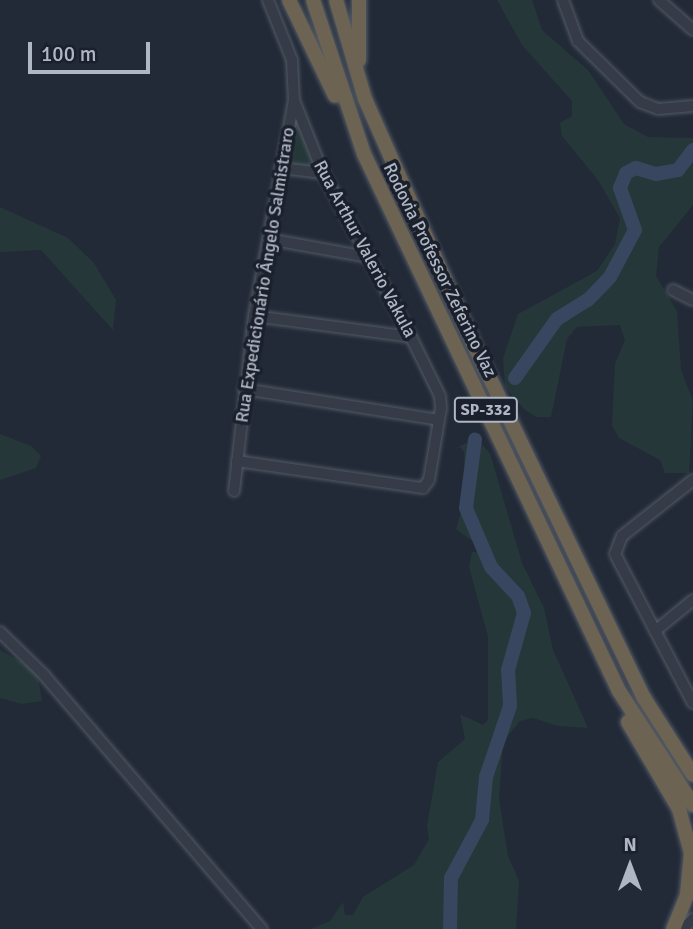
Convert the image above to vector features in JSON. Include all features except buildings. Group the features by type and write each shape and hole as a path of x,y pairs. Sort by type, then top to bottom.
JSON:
{"highway":[{"path":"287,0 364,154"},
{"name":"Rodovia Professor Zeferino Vaz","path":"313,0 364,154 619,691 693,805"},
{"name":"Rodovia Professor Zeferino Vaz","path":"335,0 365,99 473,343 644,698 691,770"},
{"path":"359,0 357,45 365,99"},
{"path":"619,691 621,711 679,809 691,853 687,895 673,929"}],"street":[{"path":"268,0 292,60 294,100"},
{"path":"563,0 578,41 640,102 658,108 693,106"},
{"path":"659,0 693,30"},
{"name":"Rua Expedicionário Ângelo Salmistraro","path":"234,491 254,316 294,100"},
{"name":"Rua Arthur Valerio Vakula","path":"294,100 323,173 440,396 439,420"},
{"path":"280,167 323,173"},
{"path":"268,239 368,257"},
{"path":"673,290 693,300"},
{"path":"254,316 411,337"},
{"path":"237,461 417,489 429,480 439,420 244,388"},
{"path":"693,480 622,536 615,554 693,703"},
{"path":"655,631 693,600"},
{"path":"0,632 90,727 262,929"},
{"path":"683,929 693,919"}],"shaded area":[{"path":"497,0 532,0 542,30 588,70 624,124 648,137 693,138 693,205 659,247 656,276 677,311 681,370 693,401 689,473 665,473 660,460 619,438 612,425 615,364 625,340 620,325 577,327 567,339 551,417 536,417 524,409 505,387 503,358 518,314 597,271 615,244 620,218 598,180 562,136 560,123 572,116 572,101 522,45"},
{"path":"294,116 319,170 284,165"},
{"path":"0,207 68,238 94,263 116,300 113,330 41,250 0,252"},
{"path":"0,434 31,446 41,456 36,468 0,480"},
{"path":"466,443 480,443 490,453 522,563 544,608 553,650 588,728 558,726 533,718 520,721 503,742 499,799 508,856 519,881 516,929 311,929 330,921 343,902 345,915 353,915 363,897 414,865 429,839 427,826 438,762 465,739 460,714 483,725 488,720 488,637 469,567 472,552 486,551 456,529 465,497 464,452 460,447 451,451"},
{"path":"0,650 37,671 42,701 22,704 0,698"}],"waterway":[{"path":"515,378 557,319 588,300 610,277 635,230 620,188 626,173 636,168 656,174 678,170 693,150"},
{"path":"450,929 451,878 482,820 486,777 510,706 508,670 524,613 518,596 491,567 466,508 475,440"}]}
